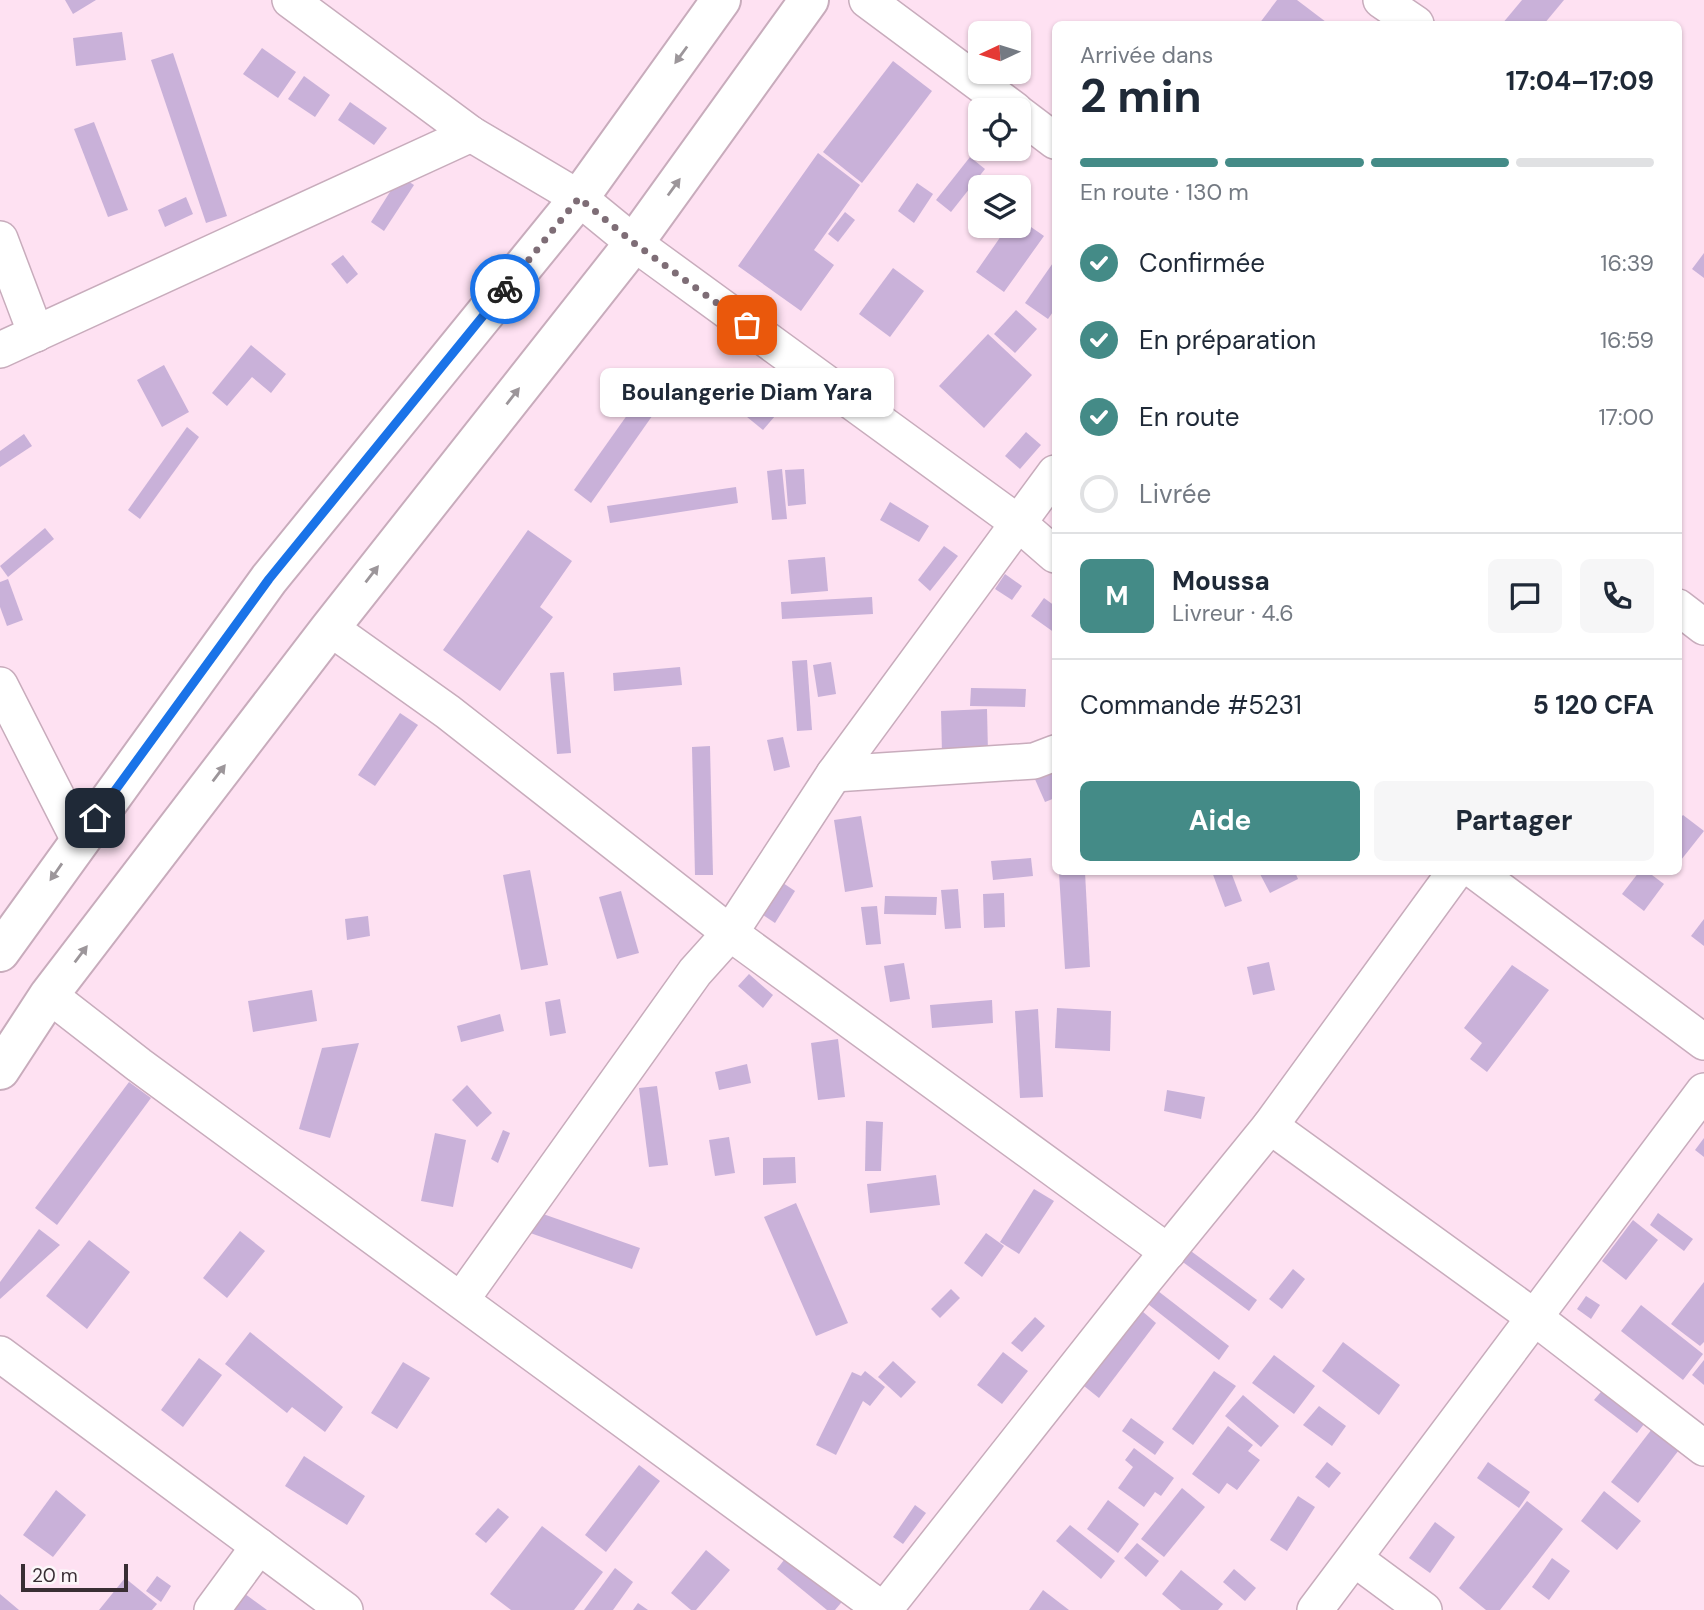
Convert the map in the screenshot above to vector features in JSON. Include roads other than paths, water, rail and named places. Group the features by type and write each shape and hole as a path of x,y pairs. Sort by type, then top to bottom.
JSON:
{"highway":[{"path":"0,952 269,579 579,198 721,0"},
{"path":"0,1070 50,995 330,628 634,243 809,0"}],"street":[{"path":"290,0 471,134 579,198 634,243 1017,522 1052,552"},
{"path":"867,0 997,98"},
{"path":"1031,123 1052,139"},
{"path":"0,350 471,134"},
{"path":"0,239 36,334"},
{"path":"461,1300 695,972 730,933 834,774 1052,477"},
{"path":"1682,610 1704,627"},
{"path":"330,628 447,712 730,933 1168,1252"},
{"path":"0,685 79,840"},
{"path":"834,774 1034,761 1052,753"},
{"path":"50,995 139,1065 884,1610 1270,1126 1453,875"},
{"path":"1480,875 1704,1042"},
{"path":"1315,1610 1356,1559 1704,1091"},
{"path":"1270,1126 1534,1317 1704,1448"},
{"path":"0,1354 345,1610"},
{"path":"212,1610 259,1546"},
{"path":"1356,1559 1424,1610"}],"place":[{"name":"Boulangerie Diam Yara","path":"747,325"}]}
